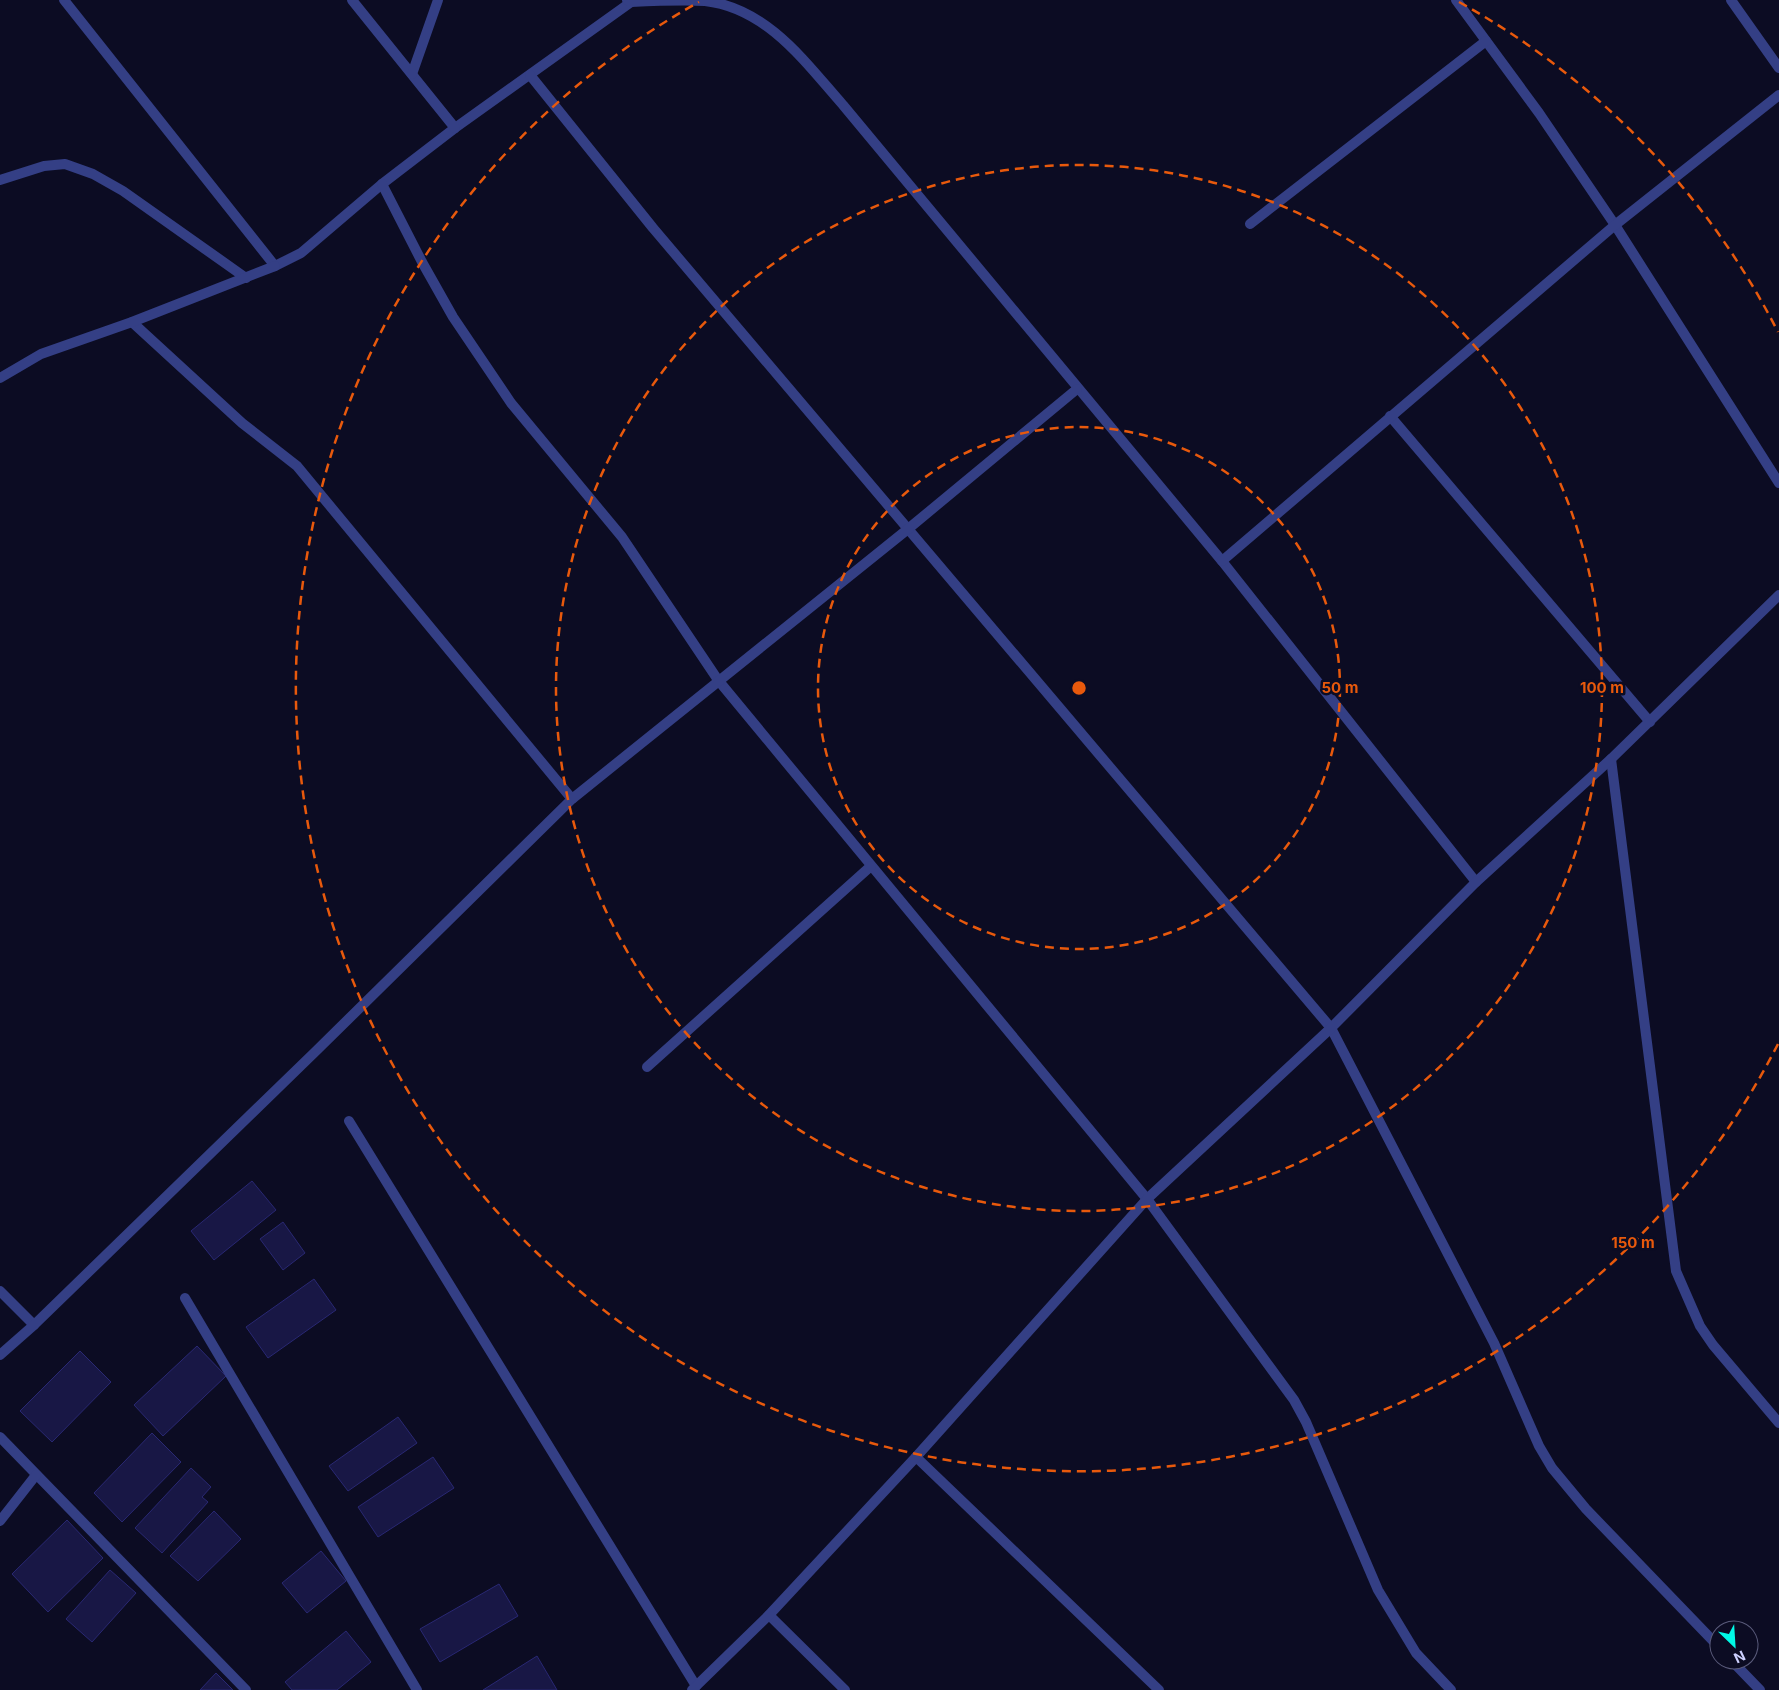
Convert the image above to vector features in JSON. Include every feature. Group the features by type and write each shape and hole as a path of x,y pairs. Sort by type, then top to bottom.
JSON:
{"street":[{"path":"64,0 274,266"},
{"path":"352,0 455,128"},
{"path":"412,74 438,0"},
{"path":"1456,0 1539,113 1615,225 1779,483"},
{"path":"1731,0 1779,68"},
{"path":"0,378 41,354 132,322 246,278 300,253 382,184 455,128 631,1 705,1 732,8 762,23 785,40 843,105 1077,389 1222,561 1476,882"},
{"path":"1250,224 1486,41"},
{"path":"530,75 653,228 1331,1028 1494,1343 1539,1446 1552,1468 1586,1509 1709,1638"},
{"path":"1222,561 1615,225 1779,95"},
{"path":"0,180 44,166 65,164 93,174 124,190 246,278"},
{"path":"382,184 453,317 511,403 622,537 718,680 1146,1199 1294,1400 1306,1422 1378,1590 1416,1653 1451,1690"},
{"path":"132,322 242,424 297,466 572,799"},
{"path":"0,1355 34,1325 316,1051 572,799 908,529 1077,389"},
{"path":"1390,416 1650,722"},
{"path":"349,1121 694,1688 769,1615 916,1457 1146,1199 1331,1028 1476,882 1611,759 1779,595"},
{"path":"1611,759 1676,1271 1700,1326 1712,1345 1779,1423"},
{"path":"647,1066 872,866"},
{"path":"0,1291 34,1325"},
{"path":"185,1298 417,1690"},
{"path":"0,1437 246,1690"},
{"path":"916,1457 1159,1690"},
{"path":"0,1521 36,1475"},
{"path":"769,1615 845,1690"},
{"path":"1741,1670 1760,1690"}],"building":[{"path":"252,1181 276,1210 214,1260 191,1231"},
{"path":"283,1222 305,1253 283,1270 260,1239"},
{"path":"314,1279 336,1310 268,1358 246,1327"},
{"path":"197,1346 226,1376 163,1436 134,1405"},
{"path":"80,1351 111,1382 52,1442 20,1411"},
{"path":"398,1417 417,1443 348,1491 329,1466"},
{"path":"152,1433 181,1462 122,1522 94,1493"},
{"path":"433,1457 454,1488 378,1537 358,1507"},
{"path":"191,1468 211,1487 202,1497 208,1502 162,1553 135,1528"},
{"path":"214,1511 241,1539 198,1581 170,1556"},
{"path":"67,1520 103,1558 48,1612 12,1574"},
{"path":"321,1551 346,1581 307,1613 282,1583"},
{"path":"110,1570 136,1593 92,1642 66,1619"},
{"path":"499,1584 518,1616 440,1662 420,1629"},
{"path":"346,1631 371,1662 337,1690 292,1690 285,1682"},
{"path":"537,1656 557,1690 483,1690"},
{"path":"216,1673 233,1690 200,1690"}]}
